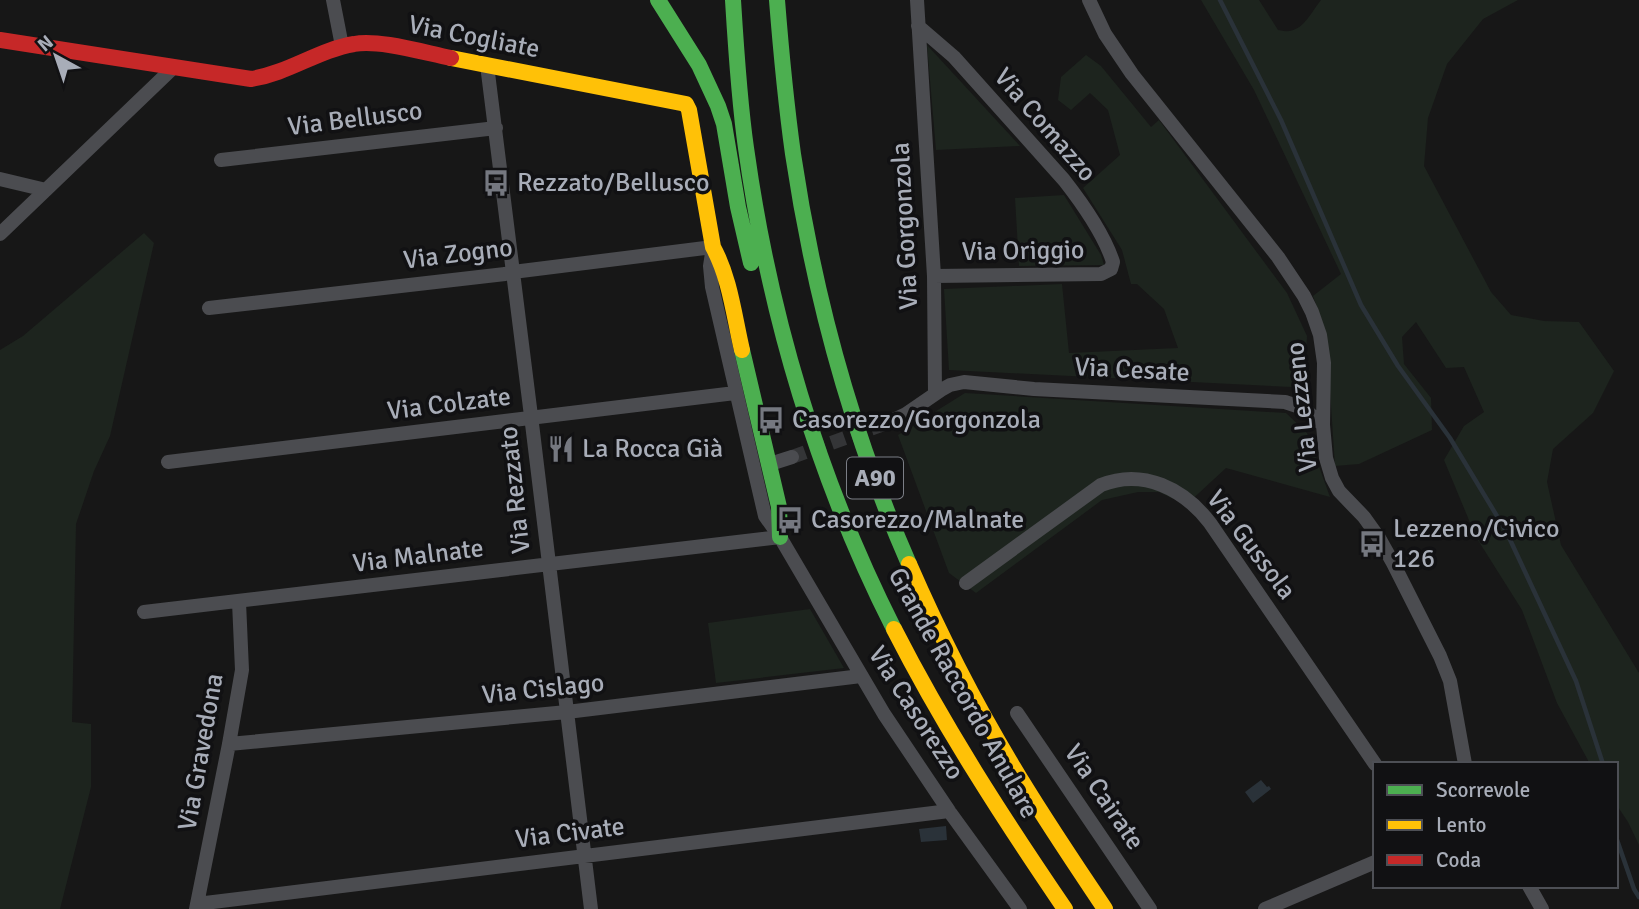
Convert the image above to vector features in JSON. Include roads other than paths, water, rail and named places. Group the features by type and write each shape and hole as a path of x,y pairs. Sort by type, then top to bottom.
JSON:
{"main road":[{"path":"658,0 715,96 724,124 751,263 780,325"},
{"name":"Grande Raccordo Anulare","path":"733,0 740,96 761,235 780,325 820,456 868,574 912,662 975,774 1065,909"},
{"name":"Grande Raccordo Anulare","path":"777,0 788,119 810,247 846,394 866,454 926,603 971,691 1023,783 1105,909"},
{"name":"Via Cogliate","path":"0,40 238,78 258,78 342,46 363,42 380,43 683,103 689,110"},
{"name":"Via Casorezzo","path":"689,110 713,247 722,267 770,464 779,507 780,537"}],"street":[{"path":"333,0 342,46"},
{"name":"Via Gorgonzola","path":"917,0 934,276 934,394"},
{"name":"Via Lezzeno","path":"1089,0 1117,54 1278,257 1304,296 1317,324 1322,344 1326,458 1337,487 1384,545 1440,656 1450,681 1465,762"},
{"name":"Via Comazzo","path":"918,26 954,57 1075,194 1109,252 1113,262 1111,269"},
{"name":"Via Rezzato","path":"487,65 533,418 548,564 591,909"},
{"path":"0,234 174,67"},
{"name":"Via Bellusco","path":"221,160 496,128"},
{"path":"0,179 46,190"},
{"name":"Via Zogno","path":"209,308 505,275 713,247"},
{"name":"Via Casorezzo","path":"713,247 710,266 712,287 762,508 768,522 780,537 891,724 949,811 1020,909"},
{"name":"Via Origgio","path":"934,276 1101,274 1111,269"},
{"name":"Via Cesate","path":"934,394 950,385 964,382 1034,389 1285,402 1303,408 1323,425"},
{"name":"Via Colzate","path":"168,462 736,393"},
{"path":"887,423 906,414 934,394"},
{"path":"770,464 792,457"},
{"name":"Via Gussola","path":"965,583 1101,485 1130,479 1164,485 1189,501 1210,523 1374,762"},
{"name":"Via Malnate","path":"144,612 780,537"},
{"name":"Via Gravedona","path":"196,906 242,670 239,602"},
{"name":"Via Cislago","path":"229,744 567,712 861,676"},
{"name":"Via Cairate","path":"1017,713 1150,909"},
{"name":"Via Civate","path":"196,906 949,811"},
{"path":"1265,909 1373,863"},
{"path":"1530,888 1542,909"}],"waterway":[{"path":"1220,0 1281,120 1361,305 1398,366 1450,438 1506,531 1576,681 1602,762"},
{"path":"1618,843 1639,897"}],"tunnel":[{"path":"792,457 887,423"}],"place":[{"name":"Rezzato/Bellusco","path":"496,183"},
{"name":"Casorezzo/Gorgonzola","path":"771,420"},
{"name":"La Rocca Già","path":"561,449"},
{"name":"Casorezzo/Malnate","path":"790,520"},
{"name":"Lezzeno/Civico 126","path":"1372,544"}]}
